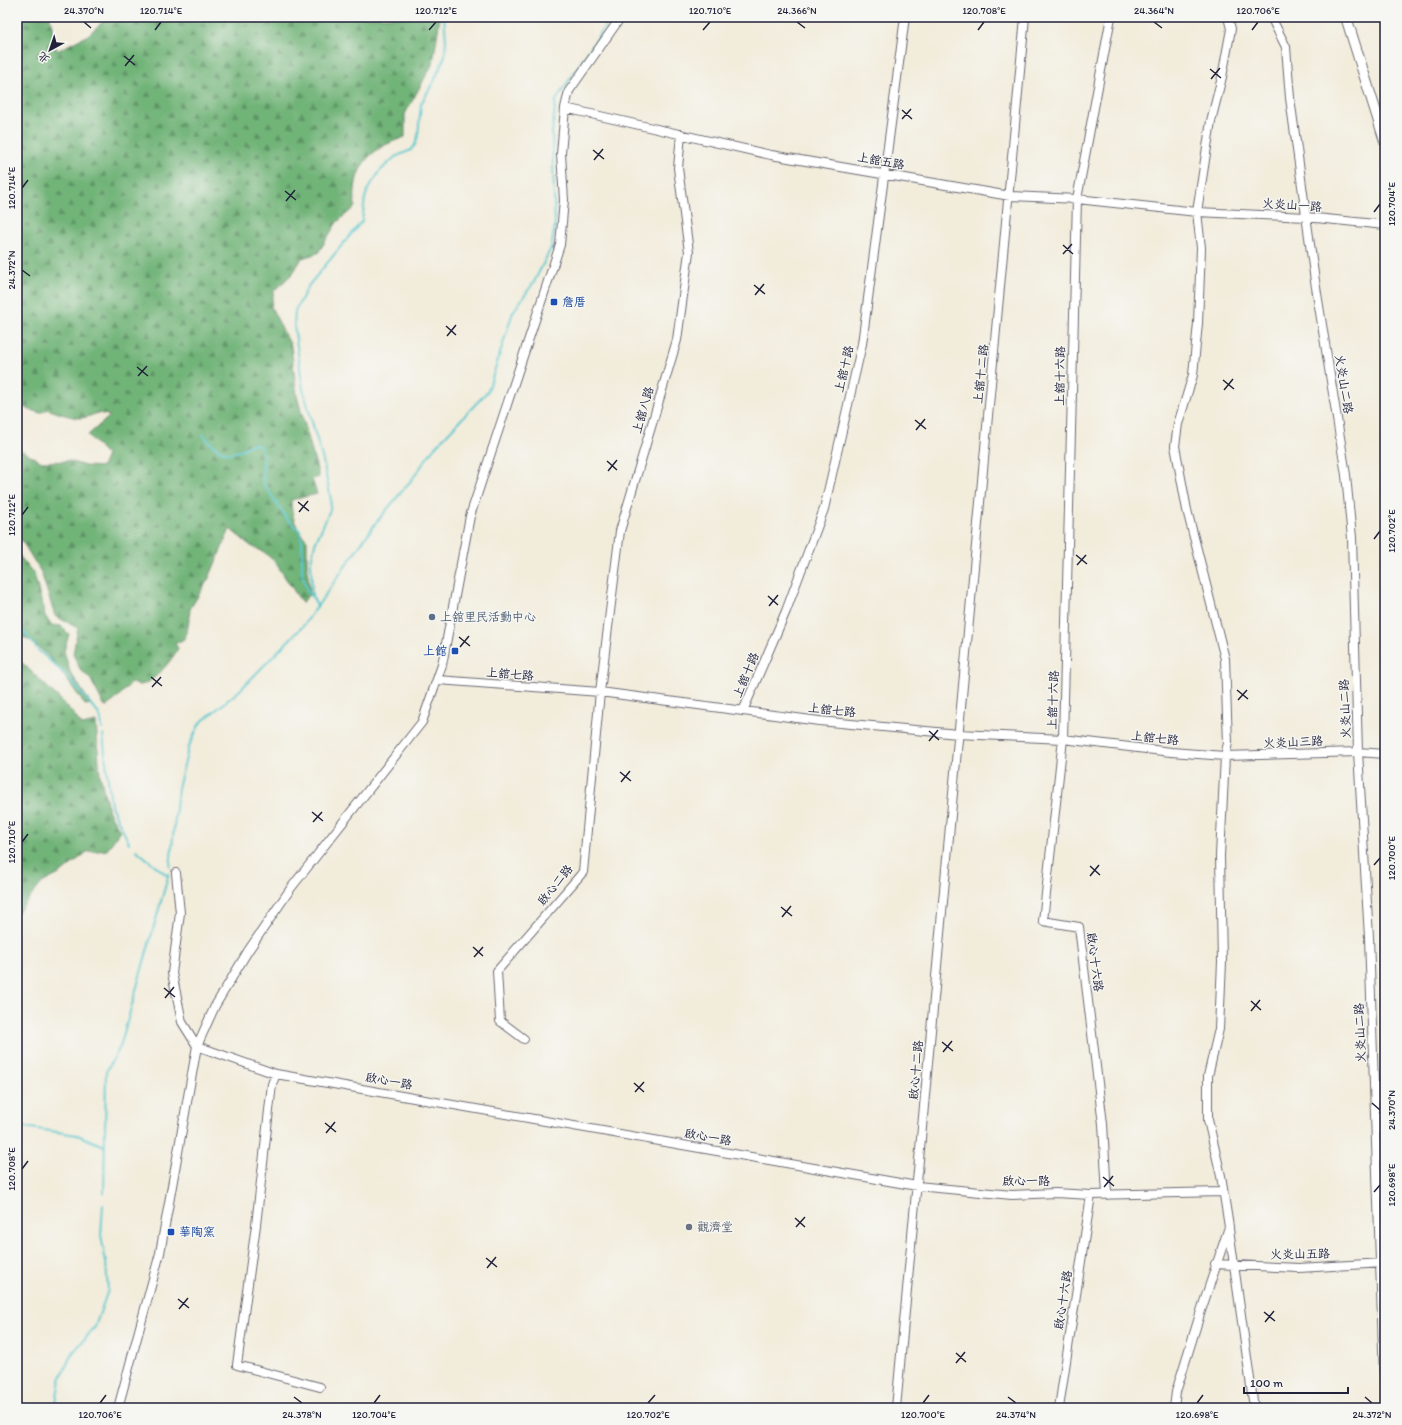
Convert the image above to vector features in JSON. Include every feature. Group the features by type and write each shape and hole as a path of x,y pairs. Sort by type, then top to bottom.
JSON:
{"main road":[{"path":"1346,17 1385,140"}],"street":[{"path":"118,1408 160,1253 197,1046 216,1006 248,951 291,888 422,722 438,680 470,516 560,245 564,200 561,154 565,108 569,91 620,17"},
{"name":"上舘十路","path":"743,711 786,611 824,509 862,344 905,17"},
{"name":"上舘十二路","path":"958,734 1026,17"},
{"name":"上舘十六路","path":"1063,739 1077,199 1111,17"},
{"path":"1228,17 1231,30 1222,77 1211,121 1197,212 1201,248 1198,323 1193,375 1178,424 1175,446 1186,510 1225,659 1228,743 1225,756 1220,856 1222,962 1219,1028 1208,1084 1208,1120 1221,1176 1222,1192 1235,1266 1254,1408"},
{"name":"火炎山二路","path":"1272,17 1286,47 1290,98 1306,217 1347,483 1352,538 1358,752 1369,937 1382,1263 1385,1408"},
{"name":"上舘五路","path":"565,108 771,155 1010,196 1077,199 1197,212"},
{"name":"上舘八路","path":"600,692 620,531 677,340 689,252 678,168 681,134"},
{"name":"火炎山一路","path":"1197,212 1306,217 1385,225"},
{"name":"上舘七路","path":"438,680 600,692 819,721 958,734 1063,739 1171,752 1225,756"},
{"name":"啟心二路","path":"524,1039 500,1021 497,971 583,872 600,692"},
{"name":"啟心十二路","path":"896,1408 958,734"},
{"name":"啟心十六路","path":"1063,739 1043,921 1079,927 1104,1124 1107,1195"},
{"name":"火炎山三路","path":"1225,756 1358,752 1385,754"},
{"path":"176,873 180,913 172,973 182,1022 197,1046"},
{"name":"啟心一路","path":"197,1046 276,1074 917,1186 1012,1195 1055,1193 1107,1195 1222,1192"},
{"path":"276,1074 272,1084 256,1226 237,1365 320,1387"},
{"name":"啟心十六路","path":"1059,1408 1091,1195"},
{"path":"1174,1408 1176,1392 1215,1264 1229,1227"},
{"name":"火炎山五路","path":"1215,1264 1299,1268 1382,1263"}],"green space":[{"path":"17,17 50,17 57,51 88,35 108,17 440,17 433,63 405,114 405,137 381,147 365,162 356,181 355,207 337,222 318,253 302,258 293,273 274,291 271,307 291,346 297,396 319,477 312,479 317,494 291,500 292,511 297,527 307,540 307,567 310,594 302,603 275,562 264,552 251,546 230,529 209,578 190,609 188,627 184,639 175,644 178,648 172,658 151,680 140,685 131,683 114,701 105,707 91,680 80,669 73,654 78,628 55,616 41,572 17,533 17,474 22,464 17,460 17,448 42,462 69,461 85,466 102,467 107,455 88,435 110,416 97,413 79,418 48,409 40,413 27,409 17,402"},
{"path":"17,553 34,574 45,616 51,625 61,626 69,634 64,651 70,672 91,704 85,705 64,675 46,654 27,639 17,635"},
{"path":"17,658 65,704 82,725 96,722 100,775 109,812 120,831 107,850 87,852 61,873 42,883 17,913"}],"waterway":[{"path":"317,606 312,596 311,561 315,544 330,510 331,500 323,461 303,389 294,325 295,311 309,285 362,221 365,198 368,189 380,171 395,157 411,150 415,145 418,136 421,104 435,79 445,56 446,40 444,17"},
{"path":"170,867 178,788 189,746 200,723 239,691 304,625 375,524 413,478 434,448 488,391 513,312 534,282 551,248 555,226 552,132 556,100 611,17"},
{"path":"203,435 215,447 223,452 233,453 254,444 261,447 263,454 263,483 288,520 300,531 302,540 302,574 308,593 312,596"},
{"path":"17,628 25,633 39,651 67,676 98,713 101,719 102,729"},
{"path":"103,735 111,806 129,843"},
{"path":"136,850 168,876"},
{"path":"104,1193 106,1072 120,1047 169,873"},
{"path":"17,1126 77,1135 104,1146"},
{"path":"55,1408 60,1380 71,1355 95,1327 108,1290 106,1262 101,1235 103,1205"}],"place":[{"name":"詹厝","path":"554,302"},
{"name":"上舘里民活動中心","path":"432,617"},
{"name":"上館","path":"455,651"},
{"name":"觀濟堂","path":"689,1227"},
{"name":"華陶窯","path":"171,1232"}]}
